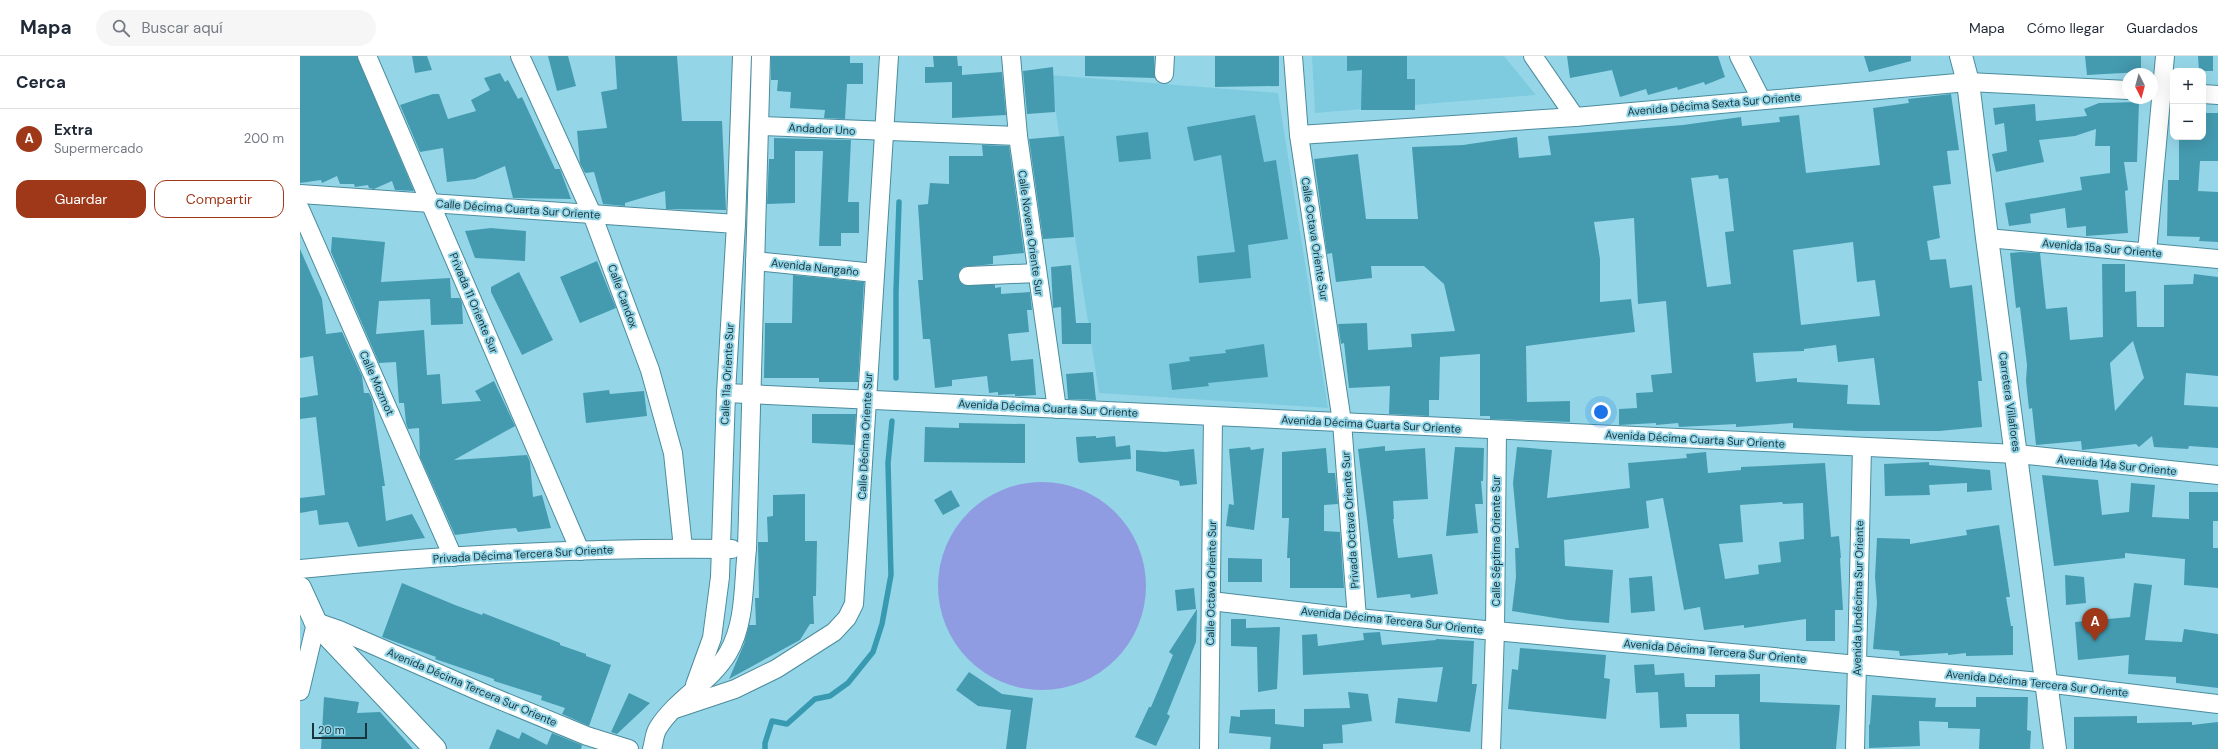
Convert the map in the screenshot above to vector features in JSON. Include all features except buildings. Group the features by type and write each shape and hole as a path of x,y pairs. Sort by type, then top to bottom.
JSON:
{"main road":[{"name":"Carretera Villaflores","path":"1961,56 1968,82 1987,238 2017,454 2055,749"},
{"path":"300,588 308,618 431,747"}],"street":[{"name":"Privada 11 Oriente Sur","path":"367,56 580,551"},
{"name":"Calle Candox","path":"520,56 592,214 650,370 673,453 683,548"},
{"name":"Calle 11a Oriente Sur","path":"694,688 712,638 720,577 726,393 736,224 742,56"},
{"name":"Calle 11a Oriente Sur","path":"652,749 657,729 694,688 710,675 728,653 741,619 747,549 750,394 762,56"},
{"name":"Calle Décima Oriente Sur","path":"674,710 735,689 776,669 834,632 847,618 854,604 889,56"},
{"name":"Calle Novena Oriente Sur","path":"1011,56 1018,136 1057,409"},
{"path":"1164,74 1165,56"},
{"name":"Calle Octava Oriente Sur","path":"1293,56 1299,135 1342,422"},
{"path":"1533,56 1574,117"},
{"path":"1739,56 1761,99"},
{"path":"2147,252 2165,56"},
{"name":"Avenida Décima Sexta Sur Oriente","path":"1299,135 1574,117 1761,99 1968,82 2122,90"},
{"path":"2206,94 2218,95"},
{"name":"Andador Uno","path":"759,126 884,132"},
{"path":"884,132 1018,136"},
{"name":"Calle Décima Cuarta Sur Oriente","path":"300,194 736,224"},
{"name":"Calle Mozmot","path":"300,209 453,557"},
{"name":"Avenida 15a Sur Oriente","path":"1987,238 2218,259"},
{"name":"Avenida Nangaño","path":"755,261 875,273"},
{"path":"968,276 1037,273"},
{"name":"Avenida Décima Cuarta Sur Oriente","path":"726,393 2017,454"},
{"name":"Calle Octava Oriente Sur","path":"1210,749 1213,416"},
{"name":"Privada Octava Oriente Sur","path":"1342,422 1357,618"},
{"name":"Calle Séptima Oriente Sur","path":"1491,749 1496,631 1497,430"},
{"name":"Avenida Undécima Sur Oriente","path":"1855,749 1862,447"},
{"name":"Avenida 14a Sur Oriente","path":"2017,454 2218,475"},
{"name":"Privada Décima Tercera Sur Oriente","path":"300,569 453,557 580,551 683,548 747,549"},
{"path":"720,577 744,578"},
{"name":"Avenida Décima Tercera Sur Oriente","path":"1211,601 1357,618 1857,664 2218,704"},
{"path":"300,691 308,618"},
{"name":"Avenida Décima Tercera Sur Oriente","path":"308,618 580,733 629,749"}],"shaded area":[{"path":"1312,56 1504,56 1536,95 1315,113"},
{"path":"1050,75 1278,93 1328,408 1099,393"},
{"path":"1042,482 1062,484 1082,490 1108,506 1122,520 1138,546 1144,566 1146,586 1144,606 1138,626 1122,652 1108,666 1082,682 1062,688 1042,690 1022,688 1002,682 976,666 962,652 946,626 940,606 938,586 940,566 946,546 962,520 976,506 1002,490 1022,484"}],"waterway":[{"path":"896,378 896,292 899,202"},
{"path":"765,749 765,743 772,721 787,724 815,699 830,696 848,683 873,652 882,624 891,575 888,463 892,421"}],"place":[{"name":"Extra","path":"2095,641"}]}
